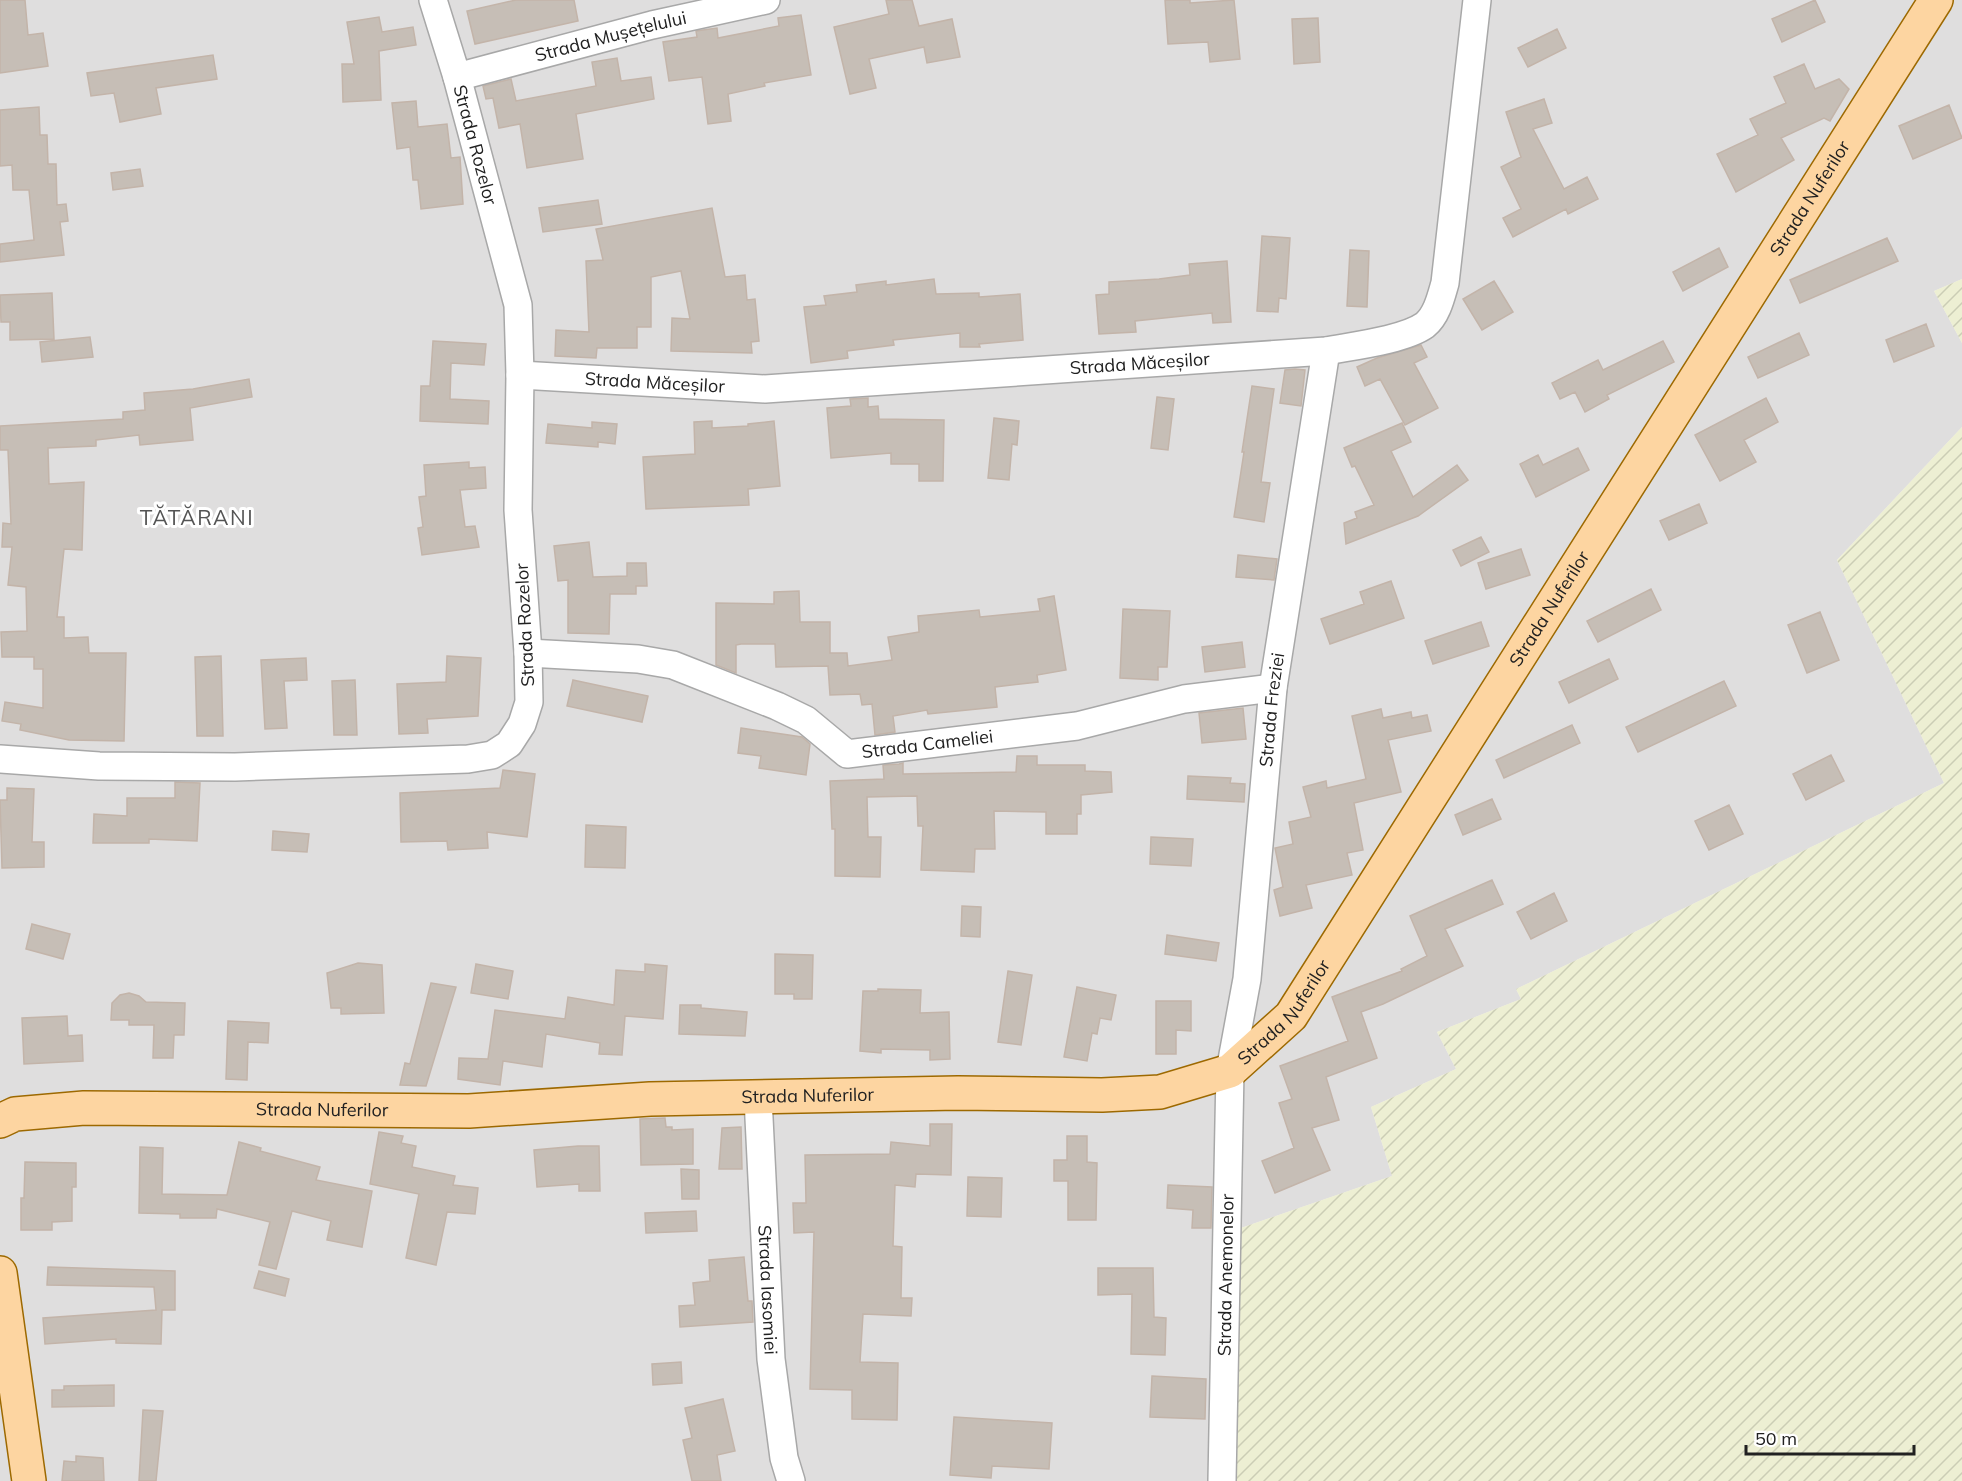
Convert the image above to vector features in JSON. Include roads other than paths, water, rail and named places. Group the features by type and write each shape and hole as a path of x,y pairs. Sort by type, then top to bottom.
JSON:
{"main road":[{"name":"Strada Nuferilor","path":"0,1121 15,1114 84,1108 469,1111 650,1099 958,1094 1102,1095 1160,1092 1230,1071 1291,1016 1936,0"},
{"path":"0,1273 29,1481"}],"street":[{"name":"Strada Rozelor","path":"0,759 99,765 235,767 468,759 492,755 509,744 522,724 529,702 528,653 518,510 520,375 518,305 457,77 433,0"},
{"name":"Strada Mușețelului","path":"457,77 652,25 765,0"},
{"name":"Strada Măceșilor","path":"520,375 765,388 1326,351 1394,338 1425,324 1438,307 1445,283 1476,0"},
{"name":"Strada Freziei","path":"1230,1071 1247,979 1273,688 1326,351"},
{"name":"Strada Cameliei","path":"528,653 638,659 673,665 777,706 806,720 847,754 1077,726 1184,699 1273,688"},
{"name":"Strada Anemonelor","path":"1222,1481 1230,1071"},
{"name":"Strada Iasomiei","path":"758,1098 771,1359 784,1458 791,1481"}],"district":[{"name":"TĂTĂRANI","path":"197,518"}]}
